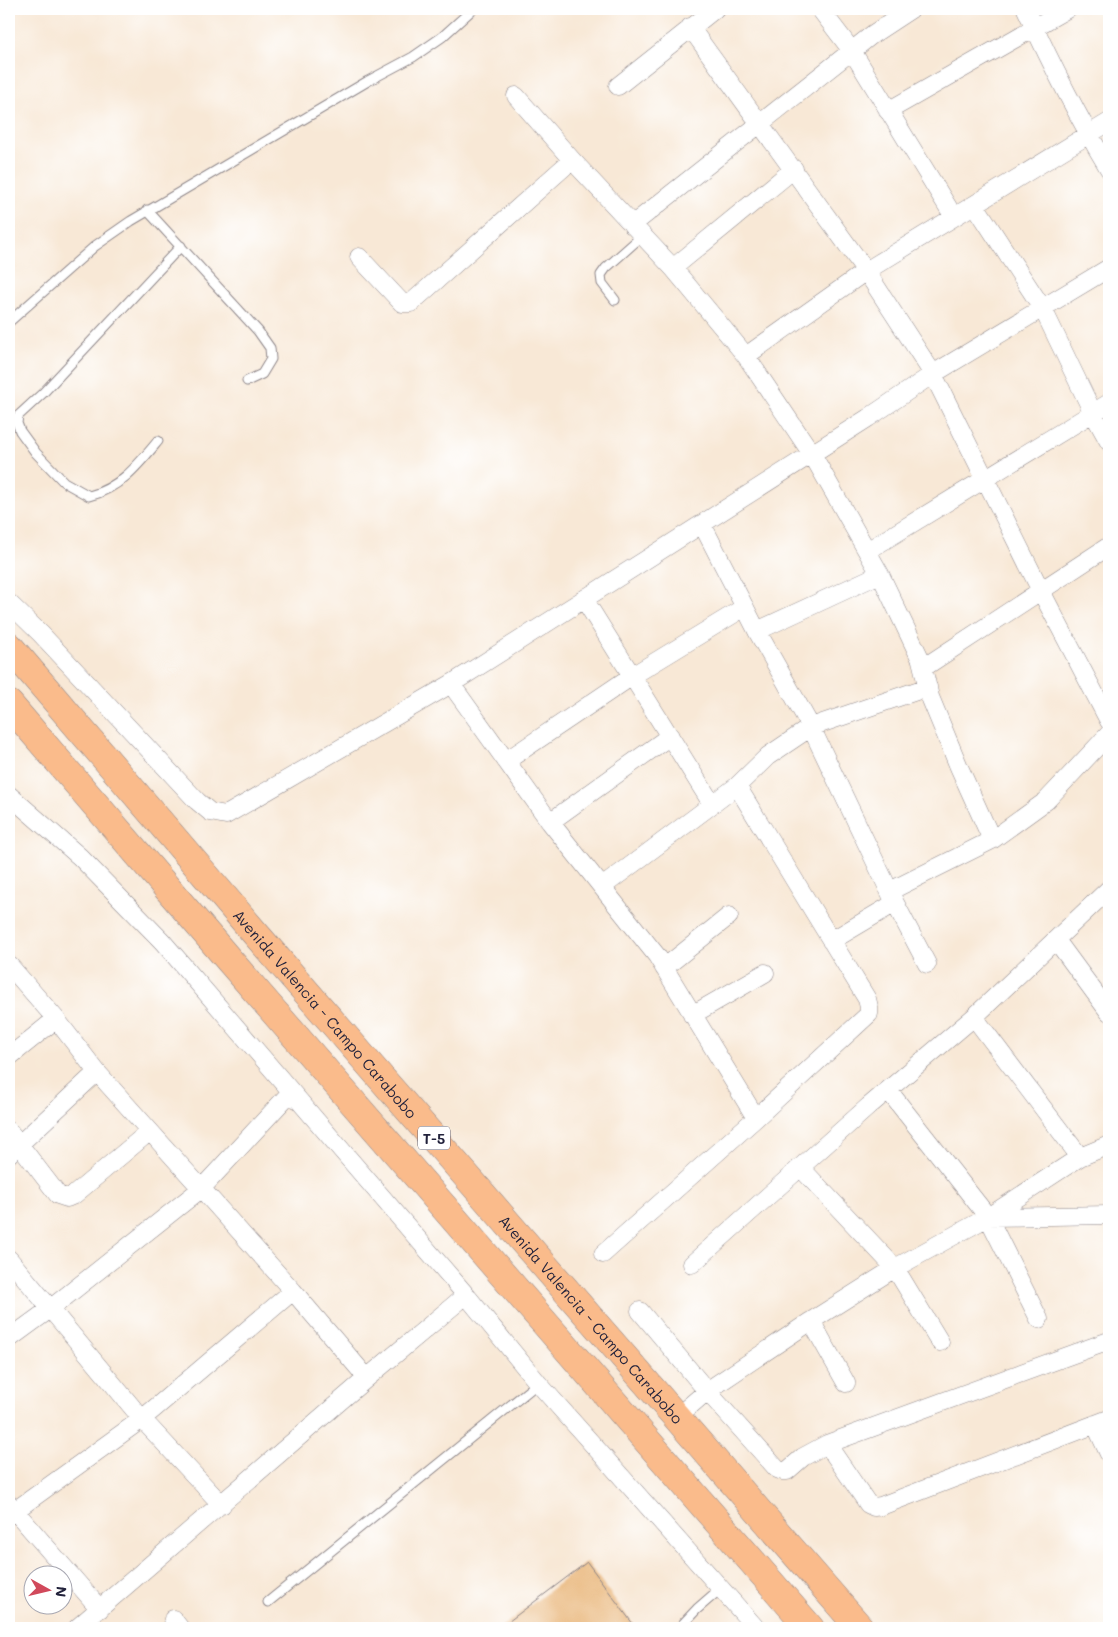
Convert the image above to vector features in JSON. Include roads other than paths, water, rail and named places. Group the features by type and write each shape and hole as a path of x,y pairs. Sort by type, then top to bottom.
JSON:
{"highway":[{"name":"Avenida Valencia - Campo Carabobo","path":"11,648 248,924 860,1628"},
{"name":"T-5","path":"9,704 810,1628"}],"street":[{"path":"618,86 715,9"},
{"path":"820,9 852,51 954,217"},
{"path":"638,230 761,123 852,51 911,9"},
{"path":"1026,9 1088,135 1109,169"},
{"path":"888,111 1034,26 1067,9"},
{"path":"690,27 866,270 933,374 1109,721"},
{"path":"516,96 572,160 673,268 746,356 812,454 880,574 921,660 930,697 992,840"},
{"path":"746,356 866,270 976,205 1109,122"},
{"path":"359,257 402,304 411,303 572,160"},
{"path":"673,268 794,169"},
{"path":"976,205 1043,309 1109,442"},
{"path":"9,603 41,634 197,801 210,812 226,815 451,684 812,454 933,374 1109,268"},
{"path":"867,551 1109,403"},
{"path":"702,524 757,631 811,728 927,964"},
{"path":"923,668 1109,546"},
{"path":"757,631 880,574"},
{"path":"584,599 712,804"},
{"path":"506,761 632,676 745,607"},
{"path":"11,648 41,634"},
{"path":"451,684 550,822 657,956 756,1118"},
{"path":"602,888 737,786 768,756 811,728 928,687"},
{"path":"830,941 893,897 992,840 1046,801 1109,734"},
{"path":"550,822 670,736"},
{"path":"603,1254 756,1118 869,1014 866,999 737,786"},
{"path":"10,797 80,857 162,941 466,1295 538,1383 756,1628"},
{"path":"692,1264 800,1167 974,1017 1109,889"},
{"path":"664,968 729,916"},
{"path":"1056,940 1109,1012"},
{"path":"9,966 56,1019 98,1072 293,1291 366,1378"},
{"path":"692,1016 765,973"},
{"path":"974,1017 1080,1157"},
{"path":"9,1057 56,1019"},
{"path":"98,1072 12,1143 58,1195 67,1198 74,1195 150,1131"},
{"path":"888,1090 988,1216 1039,1319"},
{"path":"9,1339 50,1309 202,1188 291,1092"},
{"path":"677,1417 708,1392 811,1321 895,1268 988,1216 1080,1157 1109,1145"},
{"path":"800,1167 895,1268 940,1342"},
{"path":"988,1216 1109,1215"},
{"path":"9,1259 142,1419 222,1504"},
{"path":"100,1609 11,1510 142,1419 293,1291"},
{"path":"77,1628 366,1378 466,1295"},
{"path":"640,1311 708,1392 777,1469 782,1471 787,1470 803,1457 827,1444 1109,1341"},
{"path":"811,1321 846,1383"},
{"path":"827,1444 868,1504 874,1507 881,1506 1102,1421 1109,1454"}],"lane":[{"path":"9,322 95,246 147,210 368,81 413,57 442,37 473,9"},
{"path":"147,210 258,331 270,348 271,359 262,374 247,381"},
{"path":"615,300 602,283 601,275 638,230"},
{"path":"158,441 131,472 103,492 89,496 64,482 36,453 20,431 17,423 18,416 50,386 181,246"},
{"path":"268,1602 538,1383"},
{"path":"679,1628 696,1609 720,1588"}]}
